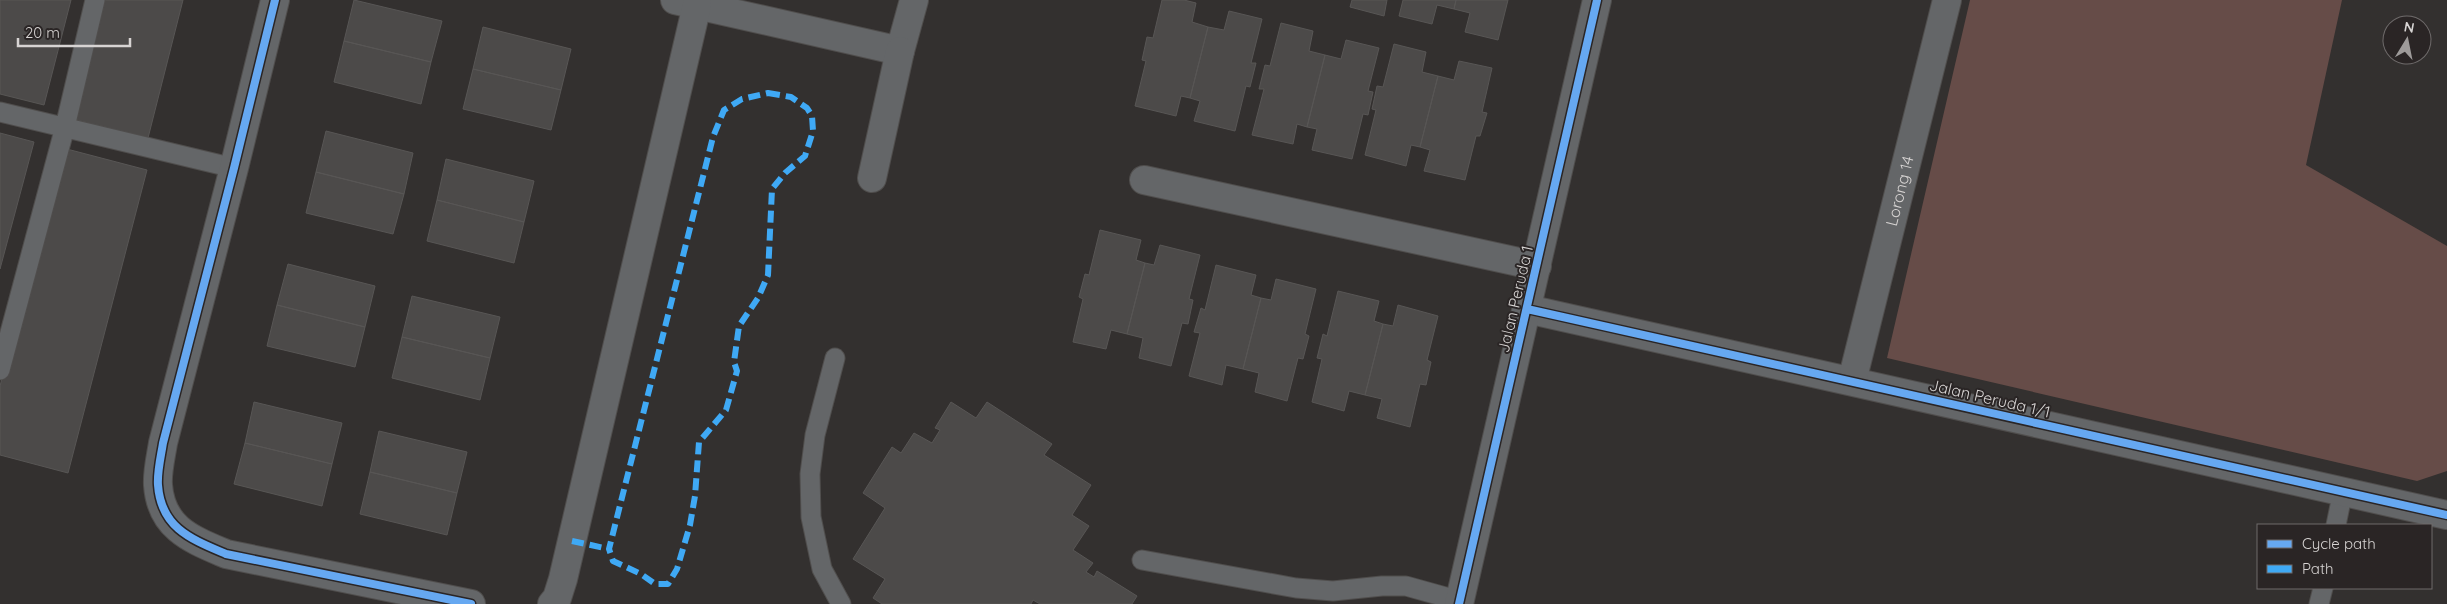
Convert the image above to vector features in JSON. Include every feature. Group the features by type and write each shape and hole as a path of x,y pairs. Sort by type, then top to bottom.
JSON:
{"street":[{"path":"275,0 163,443 158,485 167,518 188,538 226,554 471,604"},
{"path":"872,178 900,50 914,0"},
{"name":"Jalan Peruda 1","path":"1464,603 1527,309 1597,0"},
{"name":"Lorong 14","path":"1852,381 1947,0"},
{"path":"552,604 557,598 563,579 686,3 900,50"},
{"path":"1144,180 1537,266"},
{"name":"Jalan Peruda 1/1","path":"1527,309 2447,514"}],"lane":[{"path":"0,370 65,127 95,0"},
{"path":"0,112 234,168"},
{"path":"835,358 815,436 810,474 811,517 822,568 841,604"},
{"path":"2336,524 2343,491"},
{"path":"1142,560 1294,596 1333,590 1406,586 1464,603"},
{"path":"2319,604 2323,589"}],"shaded area":[{"path":"1970,0 2342,0 2306,165 2447,246 2447,471 2417,481 1887,358"}],"building":[{"path":"0,0 71,0 44,105 0,94"},
{"path":"102,0 183,0 148,138 72,119"},
{"path":"354,0 442,21 431,62 344,41"},
{"path":"1162,0 1184,0 1196,3 1192,22 1208,27 1190,98 1181,96 1176,116 1135,106 1146,61 1142,60 1147,37 1153,38"},
{"path":"1352,0 1387,0 1384,16 1350,7"},
{"path":"1403,0 1456,0 1454,9 1437,5 1432,24 1399,16"},
{"path":"1456,0 1508,0 1498,40 1465,32 1470,13 1454,9"},
{"path":"1229,11 1262,19 1251,63 1256,63 1250,87 1246,86 1235,131 1194,121 1200,101 1190,98 1208,27 1224,30"},
{"path":"1281,23 1313,31 1309,51 1325,55 1307,127 1297,124 1293,144 1252,135 1264,89 1259,89 1265,65 1270,66"},
{"path":"483,27 571,49 561,90 473,69"},
{"path":"1346,40 1379,48 1368,91 1373,92 1368,115 1363,114 1352,159 1312,150 1317,129 1307,127 1325,55 1341,59"},
{"path":"344,41 431,62 421,104 334,82"},
{"path":"1394,44 1426,52 1422,72 1438,76 1420,147 1411,145 1406,166 1365,155 1376,110 1372,109 1377,86 1383,87"},
{"path":"1459,61 1492,68 1482,112 1487,113 1480,136 1476,136 1465,180 1424,171 1430,150 1420,147 1438,76 1454,80"},
{"path":"473,69 561,90 551,130 463,109"},
{"path":"326,131 413,153 404,194 316,172"},
{"path":"0,133 34,142 0,269"},
{"path":"63,148 147,170 68,473 0,455 0,386"},
{"path":"446,159 534,181 524,222 437,200"},
{"path":"316,172 404,194 393,234 306,213"},
{"path":"437,200 524,222 514,263 427,241"},
{"path":"1100,230 1141,240 1136,260 1145,263 1127,334 1111,330 1106,349 1073,342 1083,299 1079,297 1085,274 1089,275"},
{"path":"1160,245 1200,255 1189,299 1193,300 1188,324 1182,323 1171,366 1139,358 1143,338 1127,334 1145,263 1154,265"},
{"path":"288,264 375,286 365,327 277,305"},
{"path":"1216,265 1256,275 1251,295 1261,298 1243,369 1226,365 1222,385 1189,376 1200,333 1194,332 1201,308 1205,310"},
{"path":"1276,279 1316,289 1305,334 1309,336 1303,359 1298,358 1287,401 1255,392 1259,373 1243,369 1261,298 1271,300"},
{"path":"1338,291 1379,301 1374,321 1383,324 1365,395 1349,391 1344,411 1312,402 1322,359 1317,358 1323,334 1327,336"},
{"path":"412,296 500,317 490,358 402,337"},
{"path":"277,305 365,327 355,367 267,346"},
{"path":"1398,305 1438,316 1427,360 1431,362 1426,385 1420,384 1410,427 1377,418 1382,399 1365,395 1383,324 1393,326"},
{"path":"402,337 490,358 480,400 392,378"},
{"path":"254,402 342,423 332,464 245,443"},
{"path":"951,402 976,418 987,402 1052,444 1044,455 1091,485 1072,515 1089,526 1073,550 1093,563 1086,572 1094,577 1097,571 1137,596 1132,604 1040,604 1033,600 1031,604 882,604 873,598 885,579 853,559 885,508 863,493 892,447 901,453 914,433 932,443 940,430 935,428"},
{"path":"379,431 467,452 457,493 370,472"},
{"path":"245,443 332,464 322,506 234,484"},
{"path":"370,472 457,493 447,535 360,514"}],"marked path":[{"path":"768,93 791,97 807,108 812,116 813,131 805,156 785,173 772,189 768,275 758,298 739,326 734,362 737,371 726,410 699,442 695,496 690,525 677,569 668,584 655,584 641,574 613,561 609,549 713,137 724,110 742,99 768,93"},
{"path":"572,541 609,549"}],"cycle path":[{"path":"275,0 163,443 158,475 160,500 165,512 180,530 201,543 226,554 471,604"},
{"path":"1459,604 1597,0"},
{"path":"1527,309 2447,515"}]}
